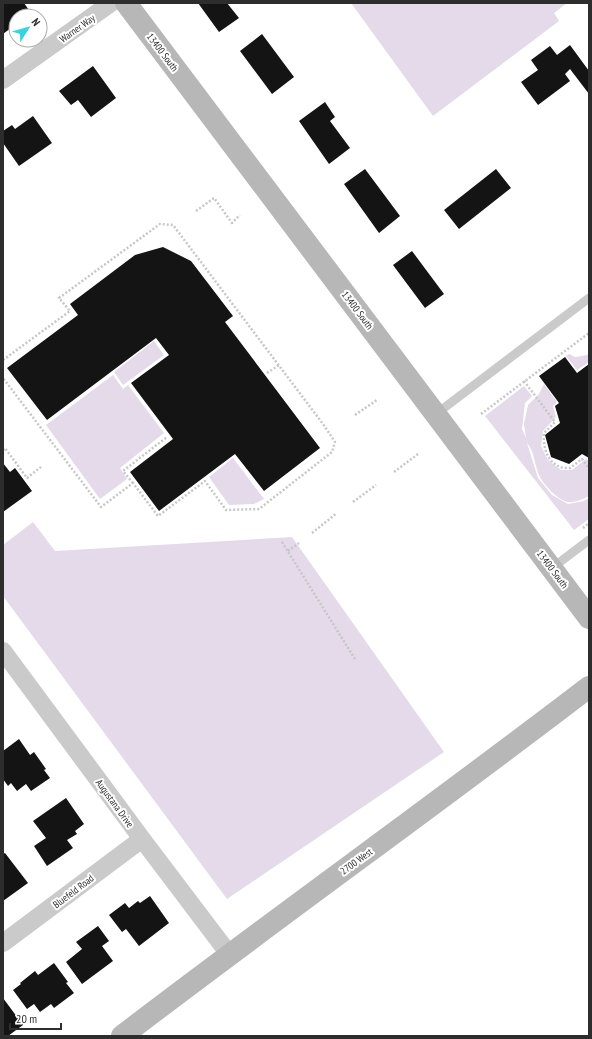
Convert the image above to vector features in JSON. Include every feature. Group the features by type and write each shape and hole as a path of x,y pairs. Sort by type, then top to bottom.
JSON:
{"main road":[{"name":"13400 South","path":"126,3 589,618"},
{"name":"2700 West","path":"122,1036 229,954 478,772 589,687"}],"street":[{"name":"Warner Way","path":"3,80 111,3"},
{"name":"Augustana Drive","path":"3,651 142,840 229,954"},
{"name":"Bluefeld Road","path":"3,943 142,840"}],"lane":[{"path":"436,414 589,298"},
{"path":"552,568 589,540"}],"path":[{"path":"196,211 214,198 232,223 240,215"},
{"path":"3,360 70,311 58,298 160,224 173,224 335,442 332,452 259,509 226,510 205,481 158,516 123,470 167,438"},
{"path":"481,414 589,333"},
{"path":"267,373 279,365"},
{"path":"3,378 101,507 132,483"},
{"path":"524,381 555,422 544,433 543,446 549,459 560,467 570,468 582,459 589,468"},
{"path":"354,416 377,400"},
{"path":"3,450 5,448 27,478 41,467"},
{"path":"394,472 418,454"},
{"path":"352,502 376,485"},
{"path":"312,533 337,513"},
{"path":"282,542 355,659"},
{"path":"288,551 299,543"}],"shaded area":[{"path":"351,3 567,3 554,13 559,21 433,116"},
{"path":"154,341 164,355 123,385 114,372"},
{"path":"589,352 589,362 577,370 566,356 569,354 575,357 587,355"},
{"path":"113,375 123,389 128,385 164,433 120,468 127,479 100,499 46,425"},
{"path":"544,384 557,402 553,406 556,417 543,431 541,446 548,460 561,470 572,470 586,459 589,461 589,496 576,501 564,501 556,496 542,481 538,473 532,451 527,443 538,478 552,495 568,504 584,501 589,498 589,519 574,530 485,416 524,386 532,396 525,403 522,429 526,438 524,424 528,405 539,394"},
{"path":"233,458 264,499 254,504 229,505 209,477"},
{"path":"33,522 55,551 292,537 444,752 227,899 3,596 3,545"}],"building":[{"path":"3,3 24,3 28,8 8,8 8,30 3,34"},
{"path":"198,3 227,3 239,18 219,32"},
{"path":"262,34 294,77 272,94 240,51"},
{"path":"570,45 589,71 589,94 570,69 565,74 570,81 538,105 521,82 538,70 531,60 550,46 557,55"},
{"path":"93,66 116,98 91,117 78,100 71,105 59,91"},
{"path":"325,102 335,117 330,121 350,148 329,164 299,121"},
{"path":"33,116 52,143 19,166 3,143 3,131 12,125 15,129"},
{"path":"365,169 400,216 379,233 344,184"},
{"path":"496,169 511,188 459,229 444,210"},
{"path":"163,247 191,261 233,316 225,322 320,448 264,491 235,454 159,511 130,472 173,439 131,383 169,355 156,338 47,420 7,368 78,315 70,304 135,255"},
{"path":"412,251 444,294 425,308 393,265"},
{"path":"565,357 577,373 589,364 589,458 582,454 569,464 551,457 545,435 560,423 555,406 559,403 539,376"},
{"path":"3,463 10,472 15,468 32,491 3,512"},
{"path":"19,739 30,755 34,752 46,769 44,770 50,778 31,791 26,784 17,791 11,783 8,786 3,779 3,751"},
{"path":"66,798 84,824 75,831 77,834 67,840 73,848 47,866 34,846 46,838 33,821"},
{"path":"5,853 28,883 3,901 3,854"},
{"path":"150,896 169,923 139,946 126,929 122,932 109,915 125,903 129,908 138,901 140,903"},
{"path":"98,926 109,941 102,946 113,961 82,984 66,962 82,949 76,942"},
{"path":"54,963 74,993 54,1008 51,1004 40,1012 34,1004 27,1009 13,990 35,971 38,975"},
{"path":"3,998 23,1025 8,1036 3,1036"}]}
